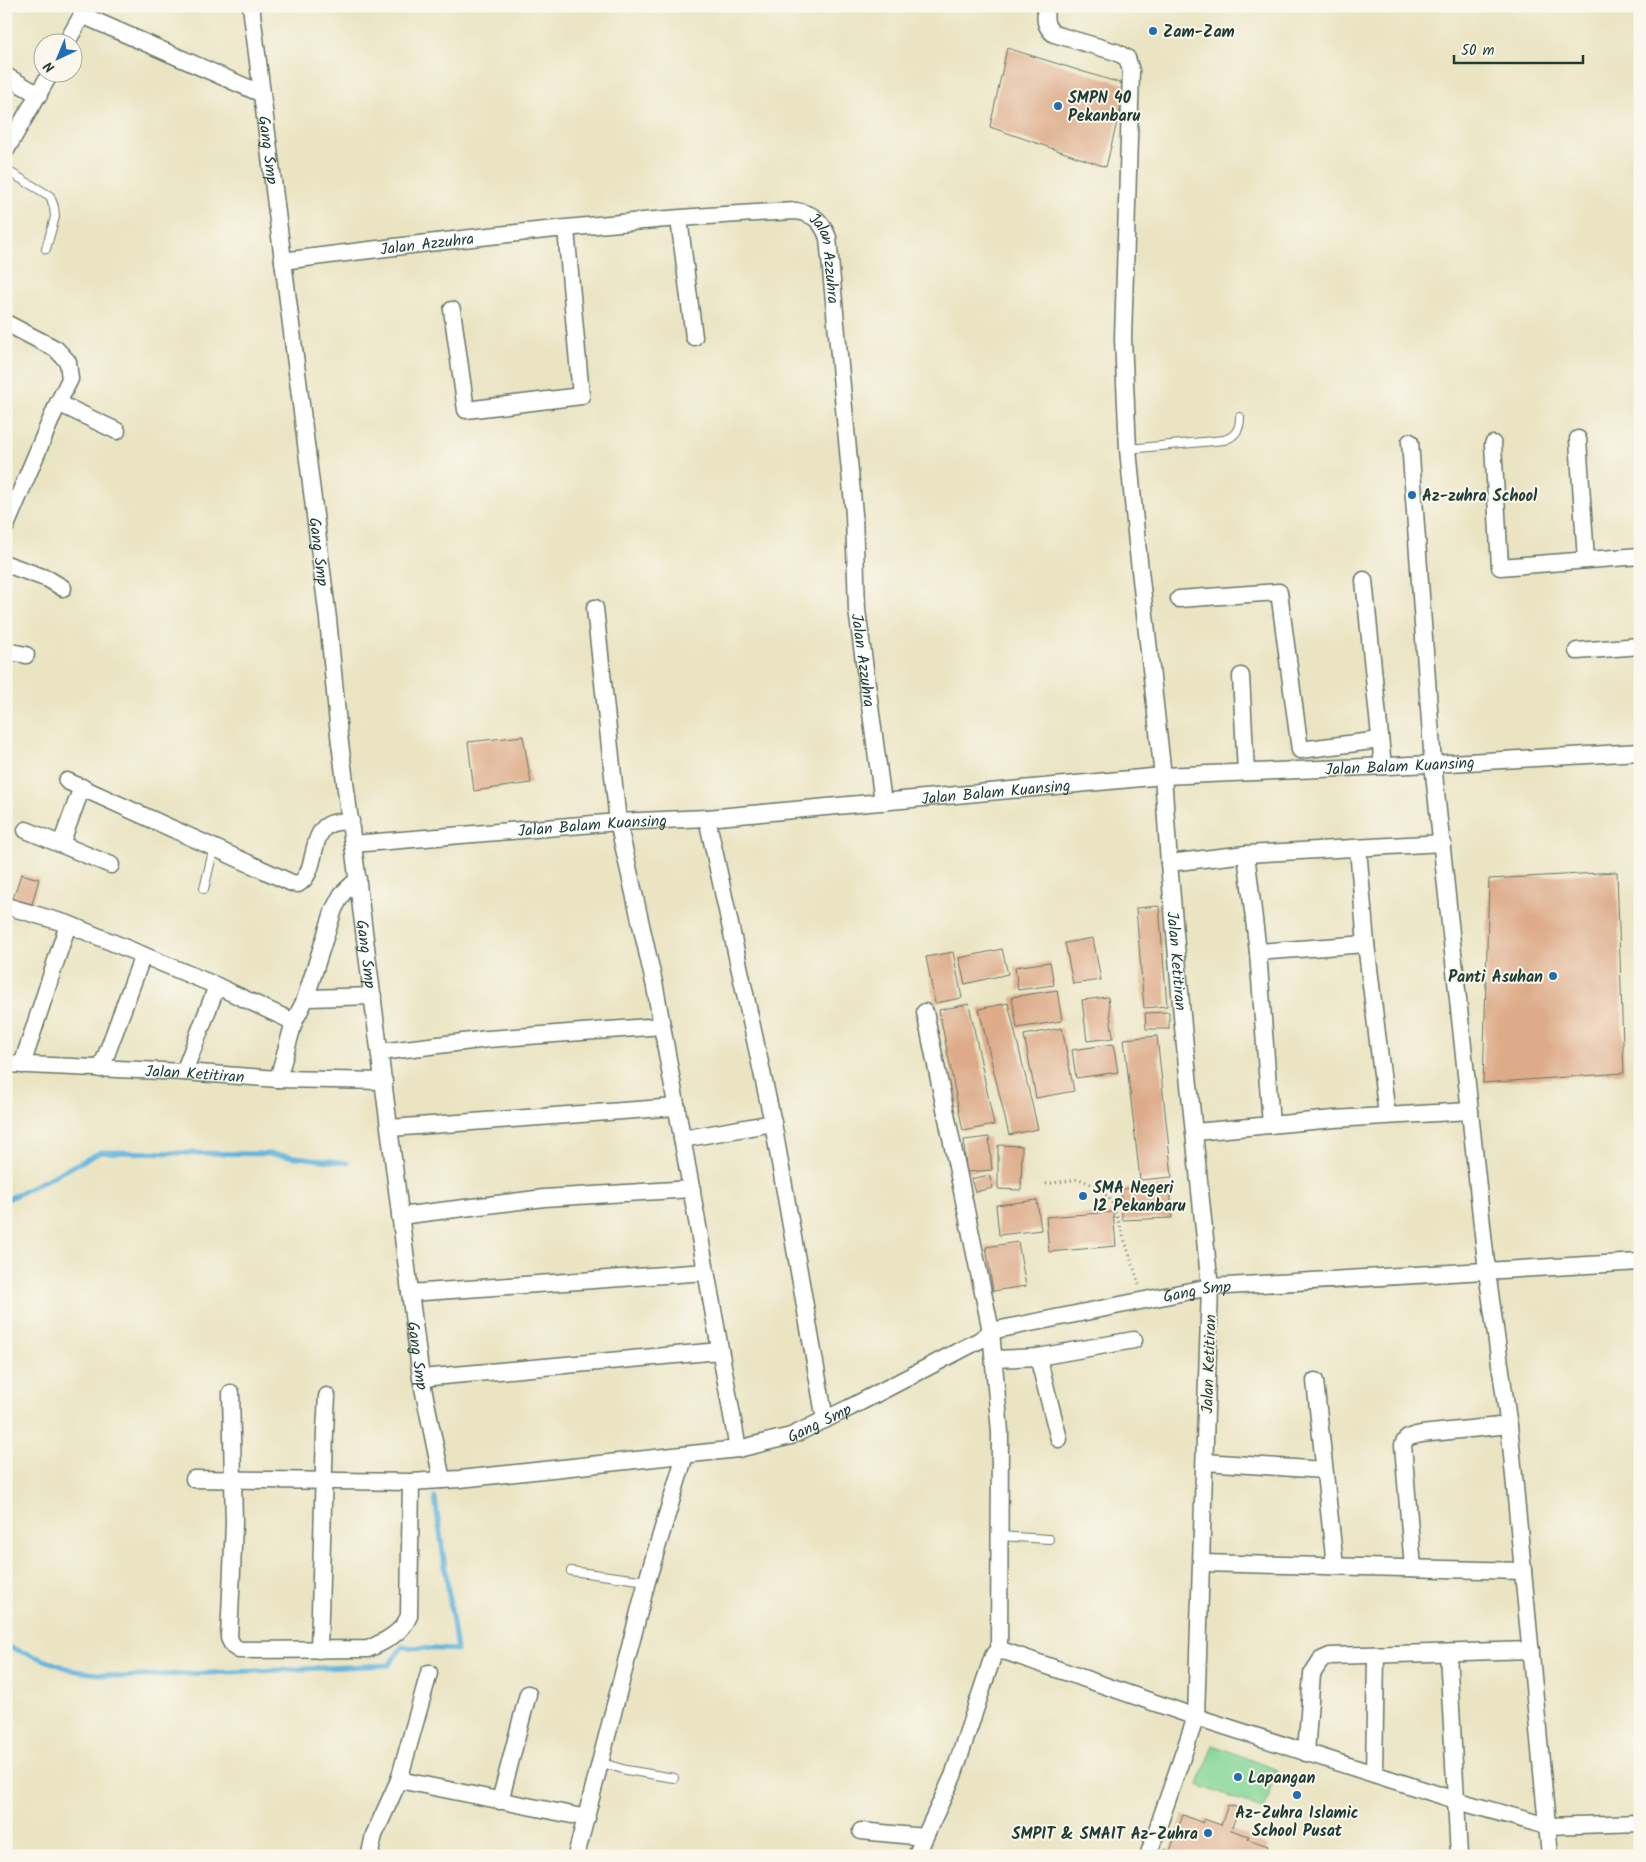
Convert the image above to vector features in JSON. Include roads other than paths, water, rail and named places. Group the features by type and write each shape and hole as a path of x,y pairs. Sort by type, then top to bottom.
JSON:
{"street":[{"name":"Gang Smp","path":"252,6 328,619 338,735 351,821 400,1216 421,1378 442,1480 738,1449 790,1436 825,1420 980,1340 991,1331 1210,1287 1640,1262"},
{"name":"Jalan Ketitiran","path":"1046,6 1045,21 1047,27 1054,34 1116,52 1127,58 1130,63 1132,80 1127,172 1123,338 1128,449 1163,776 1168,863 1183,1027 1210,1287 1196,1717 1148,1856"},
{"path":"73,32 85,10 262,94"},
{"path":"6,76 39,95"},
{"path":"6,150 46,82"},
{"name":"Jalan Azzuhra","path":"284,261 477,236 679,219 801,212 821,221 828,238 854,514 856,610 882,802"},
{"path":"679,219 694,338"},
{"path":"452,310 466,410 581,396 566,229"},
{"path":"6,324 56,348 68,362 70,379 6,526"},
{"path":"58,403 116,431"},
{"path":"1578,439 1586,560"},
{"path":"1410,442 1434,764 1487,1272 1509,1425 1550,1856"},
{"path":"1493,444 1500,567 1640,556"},
{"path":"6,564 48,579 63,588"},
{"path":"1364,580 1383,766"},
{"path":"1179,599 1279,592 1300,750 1380,740"},
{"path":"595,608 618,822 655,987 738,1449"},
{"path":"1577,651 1640,646"},
{"path":"6,650 26,656"},
{"path":"1241,676 1246,772"},
{"name":"Jalan Balam Kuansing","path":"353,844 618,822 707,818 1163,776 1434,764 1640,752"},
{"path":"61,844 75,784 292,883 298,884 308,875 320,834 326,826 338,822 351,821"},
{"path":"707,818 773,1123 825,1420"},
{"path":"26,830 112,865"},
{"path":"1168,863 1246,854 1443,843"},
{"path":"1358,848 1366,944 1387,1115"},
{"path":"1246,854 1258,952 1271,1125"},
{"path":"278,1079 294,1022 305,1000 334,909 342,894 358,879"},
{"path":"8,907 68,924 217,986 294,1022"},
{"path":"14,1065 68,924"},
{"path":"1258,952 1366,944"},
{"path":"101,1068 143,955"},
{"path":"184,1072 217,986"},
{"path":"305,1000 313,996 373,996"},
{"path":"925,1012 991,1331 1000,1432 999,1651"},
{"path":"380,1052 488,1039 662,1026"},
{"name":"Jalan Ketitiran","path":"14,1065 184,1072 278,1079 384,1081"},
{"path":"390,1128 677,1107"},
{"path":"1195,1132 1387,1115 1470,1111"},
{"path":"682,1139 773,1123"},
{"path":"400,1216 544,1198 692,1189"},
{"path":"410,1293 706,1272"},
{"path":"994,1359 1038,1357 1134,1340"},
{"path":"421,1378 720,1351"},
{"path":"1038,1357 1059,1439"},
{"path":"1315,1381 1335,1566"},
{"path":"231,1393 234,1523 229,1638 233,1646 240,1650 368,1649 386,1641 405,1625 409,1616 411,1482"},
{"path":"319,1650 327,1396"},
{"path":"1414,1568 1404,1441 1409,1437 1421,1434 1509,1425"},
{"path":"576,1856 646,1581 685,1455"},
{"path":"1205,1462 1324,1470"},
{"path":"194,1478 411,1482 442,1480"},
{"path":"1202,1563 1523,1571"},
{"path":"1306,1753 1312,1674 1321,1660 1330,1656 1531,1650"},
{"path":"916,1856 953,1776 993,1656 999,1651 1008,1652 1306,1753 1458,1801 1548,1826 1640,1824"},
{"path":"1448,1653 1458,1801 1459,1856"},
{"path":"1374,1774 1376,1655"},
{"path":"372,1856 370,1853 374,1835 399,1780 429,1673"},
{"path":"500,1801 528,1694"},
{"path":"399,1780 587,1818"},
{"path":"861,1831 924,1837"}],"lane":[{"path":"6,170 50,196 55,217 46,248"},
{"path":"1128,449 1224,440 1236,433 1240,426 1240,417"},
{"path":"204,889 214,847"},
{"path":"999,1536 1049,1539"},
{"path":"571,1571 646,1581"},
{"path":"599,1762 626,1770 674,1778"}],"waterway":[{"path":"6,1200 101,1152 271,1154 347,1163"},
{"path":"6,1646 75,1671 121,1677 389,1665 402,1647 457,1650 435,1498"}],"place":[{"name":"Zam-Zam","path":"1153,31"},
{"name":"SMPN 40 Pekanbaru","path":"1058,106"},
{"name":"Az-zuhra School","path":"1412,495"},
{"name":"Panti Asuhan","path":"1553,976"},
{"name":"SMA Negeri 12 Pekanbaru","path":"1083,1196"},
{"name":"Lapangan","path":"1238,1777"},
{"name":"Az-Zuhra Islamic School Pusat","path":"1297,1795"},
{"name":"SMPIT & SMAIT Az-Zuhra","path":"1208,1833"}]}
